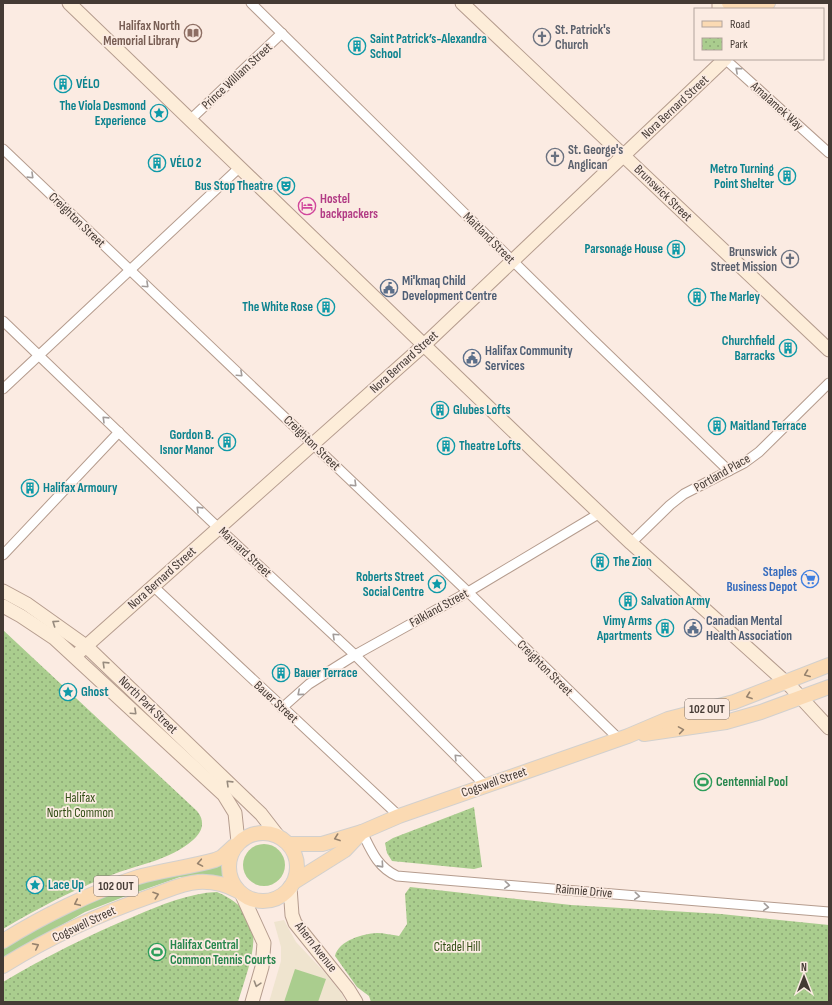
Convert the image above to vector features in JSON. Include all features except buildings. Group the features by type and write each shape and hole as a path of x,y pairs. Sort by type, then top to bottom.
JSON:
{"main road":[{"path":"69,3 631,543 786,682 829,728"},
{"name":"Brunswick Street","path":"462,3 829,350"},
{"path":"729,3 747,8 764,6"},
{"name":"Nora Bernard Street","path":"75,656 424,345 724,60"},
{"name":"North Park Street","path":"3,591 27,604 86,646 261,814 284,840"},
{"name":"North Park Street","path":"3,606 54,638 224,795 235,813 236,844"},
{"name":"Cogswell Street","path":"284,840 322,844 362,832 399,816 485,785 623,738 668,719 734,702 829,665"},
{"name":"Cogswell Street","path":"623,738 726,722 761,712 829,687"},
{"name":"Cogswell Street","path":"292,885 345,850 362,832"},
{"name":"102 OUT","path":"236,844 256,834 284,840"},
{"path":"240,893 260,901 271,900 282,896 292,885 296,862 284,840"},
{"path":"236,844 229,865 233,883 240,893 264,942 262,967 252,1002"},
{"name":"Cogswell Street","path":"3,941 69,906 106,890 168,869 215,860 222,857 236,844"},
{"name":"Cogswell Street","path":"3,966 28,950 73,927 116,908 181,886 196,882 217,883 240,893"},
{"name":"Ahern Avenue","path":"292,885 292,915 295,923 348,989 356,1002"}],"street":[{"name":"Maitland Street","path":"251,3 512,261 729,471"},
{"name":"Prince William Street","path":"191,119 282,33"},
{"name":"Amalamek Way","path":"726,60 829,153"},
{"name":"Creighton Street","path":"3,149 623,738"},
{"path":"3,390 240,168"},
{"name":"Maynard Street","path":"3,321 218,528 355,655 485,785"},
{"name":"Portland Place","path":"631,543 670,505 684,494 744,463 759,452 829,383"},
{"path":"3,555 119,432"},
{"name":"Falkland Street","path":"282,708 310,684 355,655 468,592 600,513"},
{"name":"Bauer Street","path":"153,586 399,816"},
{"name":"Rainnie Drive","path":"362,832 380,865 387,872 397,876 829,912"}],"shaded area":[{"path":"284,920 296,942 327,975 342,994 346,1002 269,1002 281,961 281,947 274,922"}],"green space":[{"name":"Halifax North Common","path":"3,630 197,811 200,815 202,827 199,834 193,840 174,853 119,872 82,887 3,929"},
{"path":"474,807 482,867 474,869 392,861 387,853 385,843 393,838"},
{"path":"260,844 268,844 276,847 282,853 285,865 282,877 276,883 268,886 260,886 252,883 246,877 243,869 243,861 246,853 252,847"},
{"path":"221,862 223,866 222,878 201,876 180,877 126,896 85,912 3,958 3,947 79,905 126,885"},
{"name":"Citadel Hill","path":"410,887 571,905 721,914 829,925 829,1002 371,1002 369,996 357,987 335,956 337,950 346,942 359,936 377,933 399,936 407,924 405,894"},
{"path":"217,892 235,902 246,913 252,926 252,954 238,1002 3,1002 3,982 51,955 101,931 165,904 186,897"},
{"path":"295,969 326,979 318,1002 284,1002"}],"place":[{"name":"Halifax North Memorial Library","path":"193,33"},
{"name":"St. Patrick's Church","path":"542,37"},
{"name":"Saint Patrick’s-Alexandra School","path":"357,46"},
{"name":"VÉLO","path":"63,84"},
{"name":"The Viola Desmond Experience","path":"159,113"},
{"name":"St. George's Anglican","path":"555,157"},
{"name":"VÉLO 2","path":"157,163"},
{"name":"Metro Turning Point Shelter","path":"787,176"},
{"name":"Bus Stop Theatre","path":"286,186"},
{"name":"Hostel backpackers","path":"307,206"},
{"name":"Parsonage House","path":"676,249"},
{"name":"Brunswick Street Mission","path":"790,259"},
{"name":"Mi'kmaq Child Development Centre","path":"389,288"},
{"name":"The Marley","path":"697,297"},
{"name":"The White Rose","path":"326,307"},
{"name":"Churchfield Barracks","path":"788,348"},
{"name":"Halifax Community Services","path":"472,358"},
{"name":"Glubes Lofts","path":"440,410"},
{"name":"Maitland Terrace","path":"717,426"},
{"name":"Gordon B. Isnor Manor","path":"227,442"},
{"name":"Theatre Lofts","path":"446,446"},
{"name":"Halifax Armoury","path":"30,488"},
{"name":"The Zion","path":"600,562"},
{"name":"Staples Business Depot","path":"810,579"},
{"name":"Roberts Street Social Centre","path":"437,584"},
{"name":"Salvation Army","path":"628,601"},
{"name":"Vimy Arms Apartments","path":"665,628"},
{"name":"Canadian Mental Health Association","path":"693,628"},
{"name":"Bauer Terrace","path":"281,673"},
{"name":"Ghost","path":"68,692"},
{"name":"Centennial Pool","path":"703,782"},
{"name":"Lace Up","path":"35,885"},
{"name":"Halifax Central Common Tennis Courts","path":"157,952"}]}
